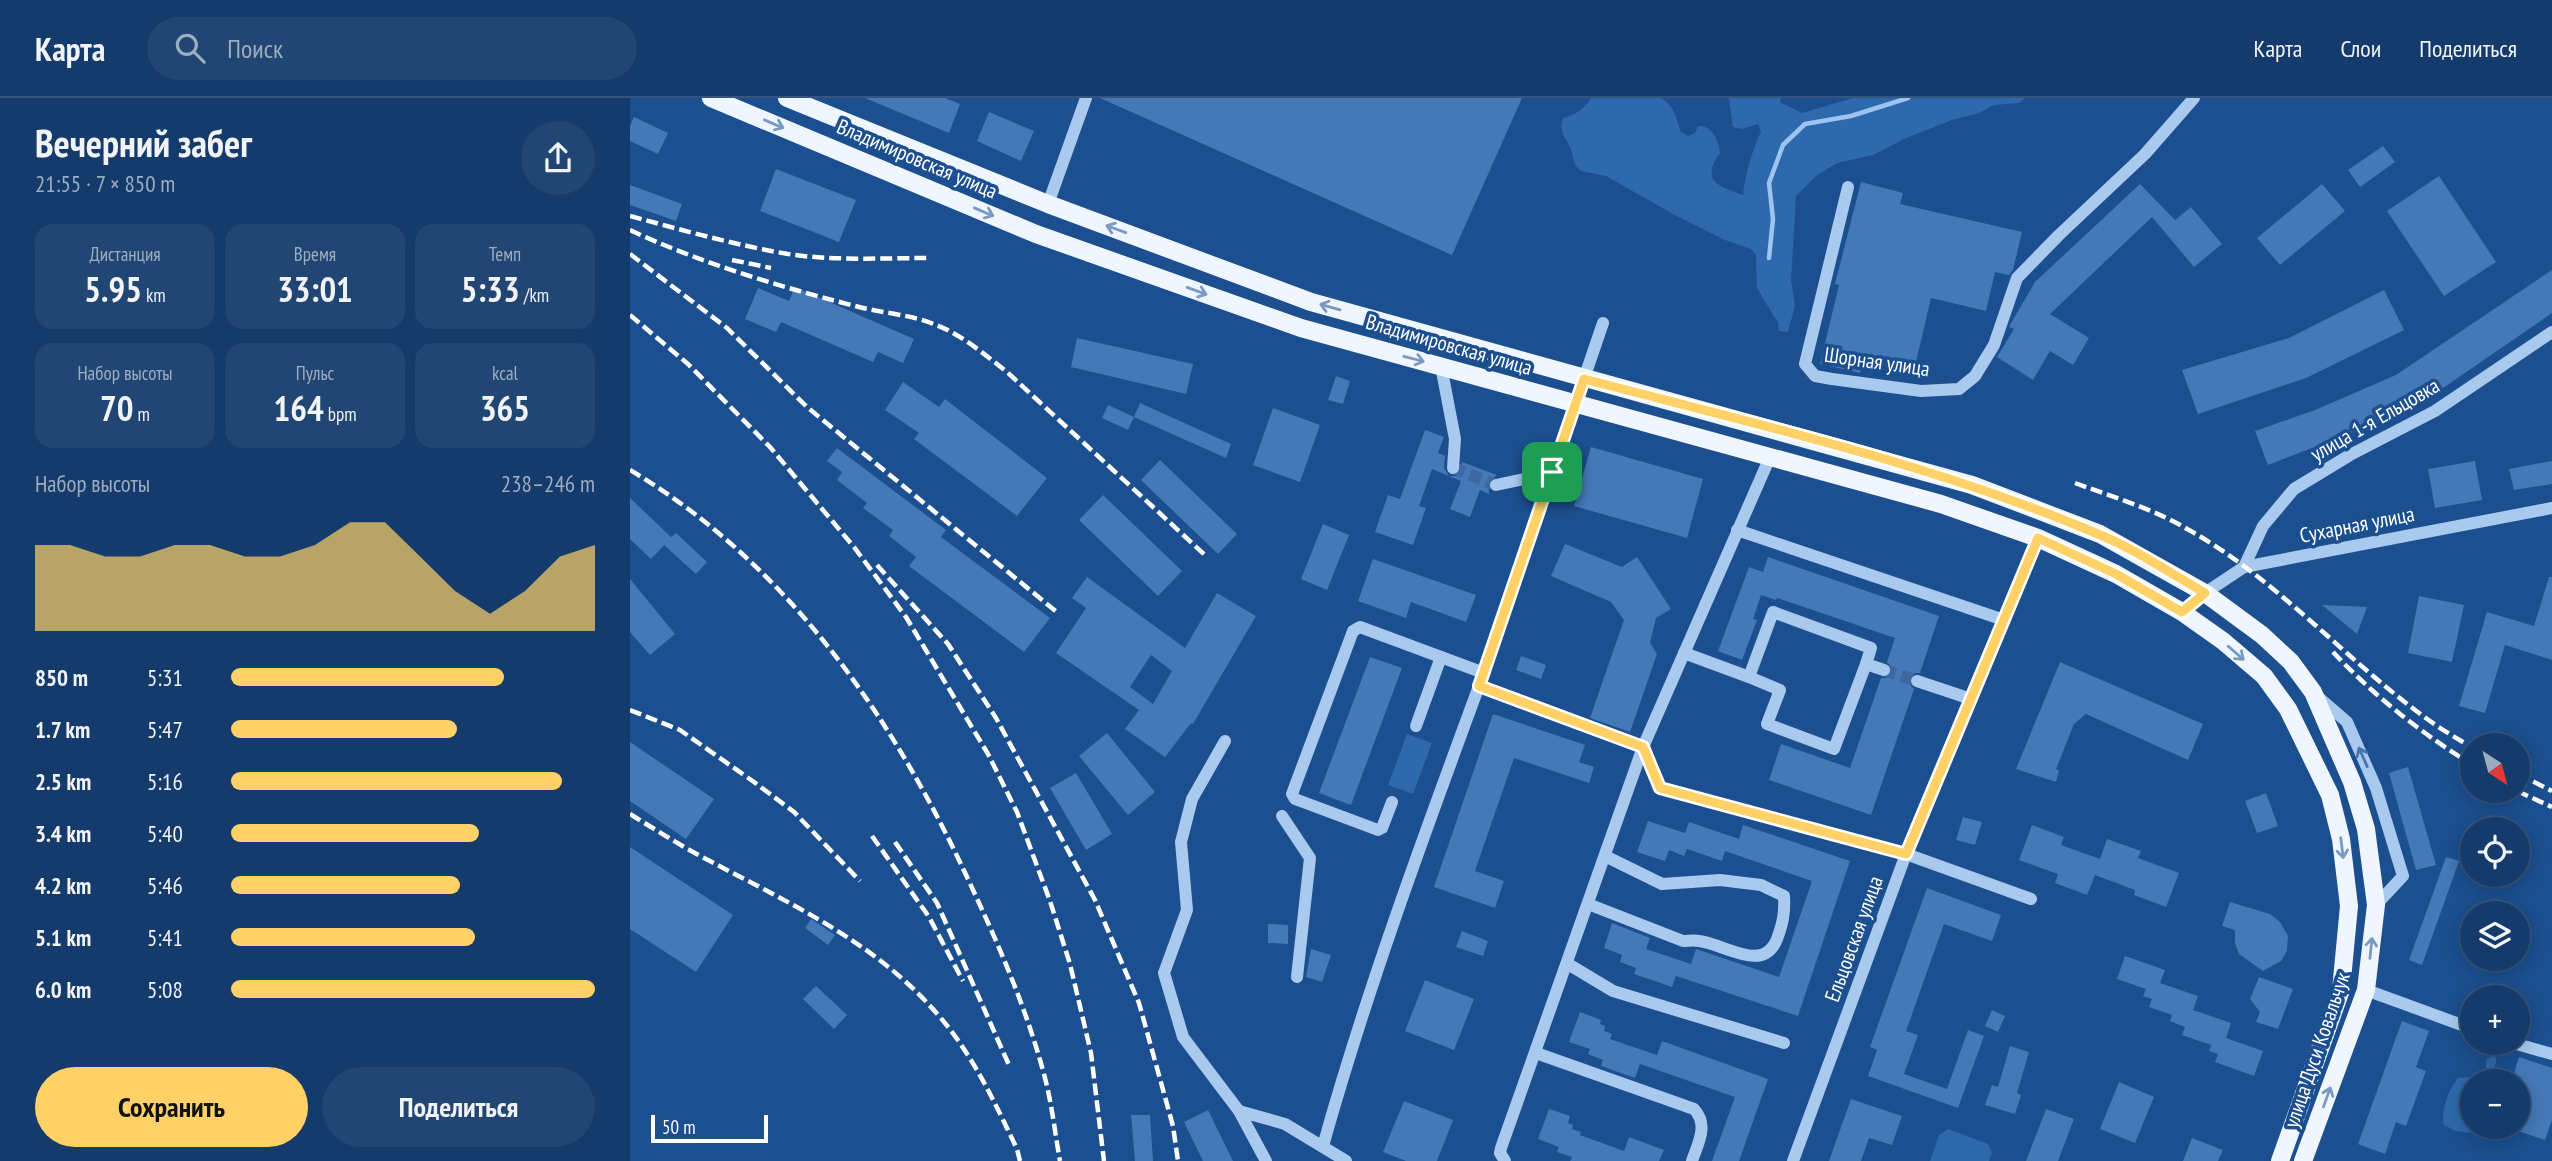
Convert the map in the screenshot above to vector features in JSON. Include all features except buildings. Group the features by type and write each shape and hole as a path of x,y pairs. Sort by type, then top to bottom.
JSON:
{"main road":[{"name":"Владимировская улица","path":"711,98 1036,234 1301,328 1941,504 2038,538 2116,574 2182,612"},
{"name":"Владимировская улица","path":"787,98 1048,204 1311,302 1972,485 2100,534 2205,593"},
{"name":"улица Дуси Ковальчук","path":"2205,593 2262,635 2281,653 2313,692 2352,782 2366,829 2376,905 2366,990 2303,1161"},
{"name":"улица Дуси Ковальчук","path":"2182,612 2223,641 2264,676 2288,709 2330,795 2342,839 2349,906 2341,990 2280,1161"}],"street":[{"path":"1048,204 1086,98"},
{"name":"Шорная улица","path":"1848,187 1805,364 1815,376 1832,379 1921,391 1959,388 1975,376 1994,345 2017,278 2145,154 2194,98"},
{"path":"1323,1146 1350,1049 1397,906 1484,673 1603,323"},
{"name":"улица 1-я Ельцовка","path":"2245,567 2263,526 2294,489 2350,455 2435,411 2552,331"},
{"path":"1440,366 1455,439 1453,468"},
{"path":"1505,1161 1500,1153 1643,747 1770,457"},
{"path":"1496,485 1552,472"},
{"name":"Сухарная улица","path":"2182,612 2245,567 2552,508"},
{"path":"1737,530 2004,620"},
{"name":"Ельцовская улица","path":"1793,1161 1906,854 2038,538"},
{"path":"1684,653 1780,690 1767,724 1834,749 1871,648 1773,612 1749,677"},
{"path":"1392,802 1382,828 1378,830 1295,799 1292,794 1353,631 1356,628 1484,673"},
{"path":"1416,726 1441,657"},
{"path":"1866,664 1884,670"},
{"path":"1917,681 1970,699"},
{"path":"1479,686 1643,747 1660,788 1906,854 2031,899"},
{"path":"2313,692 2347,722 2376,788 2403,877 2376,905"},
{"path":"1225,741 1192,799 1181,842 1187,910 1164,973 1183,1037 1239,1111 1266,1161"},
{"path":"1282,817 1310,858 1297,977"},
{"path":"1588,904 1683,941 1698,940 1745,955 1761,956 1773,948 1785,917 1784,895 1761,885 1720,880 1662,884 1605,856"},
{"path":"1568,964 1614,991 1784,1043"},
{"path":"2366,990 2460,1024"},
{"path":"2530,1048 2552,1054"},
{"path":"1536,1053 1697,1111 1703,1128 1692,1161"},
{"path":"1239,1111 1285,1124 1346,1161"}],"shaded area":[{"path":"1591,98 1661,98 1666,101 1681,132 1688,136 1695,133 1698,126 1711,131 1720,153 1714,162 1712,176 1719,185 1743,195 1749,163 1761,131 1758,124 1742,129 1733,127 1729,98 1781,98 1780,102 1802,113 1853,98 2025,98 2019,103 1994,105 1979,113 1952,120 1873,155 1837,163 1816,176 1796,196 1791,280 1795,306 1788,332 1779,331 1778,323 1757,288 1756,255 1751,249 1725,240 1673,214 1606,176 1581,171 1575,165 1561,126 1563,118 1579,111"},
{"path":"1407,734 1432,743 1413,794 1388,785"},
{"path":"2496,1055 2494,1069 2486,1069 2486,1060"},
{"path":"2458,1078 2460,1132 2444,1125 2443,1120 2446,1101"},
{"path":"1948,1129 1988,1144 1992,1152 1989,1161 1930,1161 1939,1135"}],"waterway":[{"path":"1769,258 1773,219 1769,183 1783,145 1805,124 1851,116 1908,98"}],"tunnel":[{"path":"1453,468 1496,485"},
{"path":"1884,670 1917,681"}],"railway":[{"path":"630,216 728,242 788,254 840,258 929,258"},
{"path":"630,230 685,253 774,284 834,301 923,320 952,332 1007,372 1206,556"},
{"path":"630,254 727,328 807,407 1058,613"},
{"path":"732,260 771,268"},
{"path":"630,315 688,364 770,447 854,547 906,617 988,754 1017,812 1070,964 1091,1053 1104,1161"},
{"path":"630,470 688,509 741,553 789,601 833,653 874,709 943,828 1013,982 1045,1078 1060,1161"},
{"path":"2075,483 2162,516 2221,550 2251,571 2394,693 2435,725 2460,740"},
{"path":"877,565 948,644 996,718 1095,900 1139,1003 1173,1126 1178,1161"},
{"path":"2333,652 2399,713 2460,756"},
{"path":"630,710 680,730 754,782 794,812 860,881"},
{"path":"2530,780 2552,791"},
{"path":"2530,797 2552,807"},
{"path":"630,814 831,927 861,946 915,990 951,1031 973,1063 1009,1132 1020,1161"},
{"path":"872,836 929,917 963,981"},
{"path":"895,842 937,903 1009,1065"}],"route":[{"path":"1584,379 1972,485 2100,534 2205,593 2182,612 2116,574 2038,538 1906,854 1660,788 1643,747 1479,686 1552,472 1584,379"}]}
